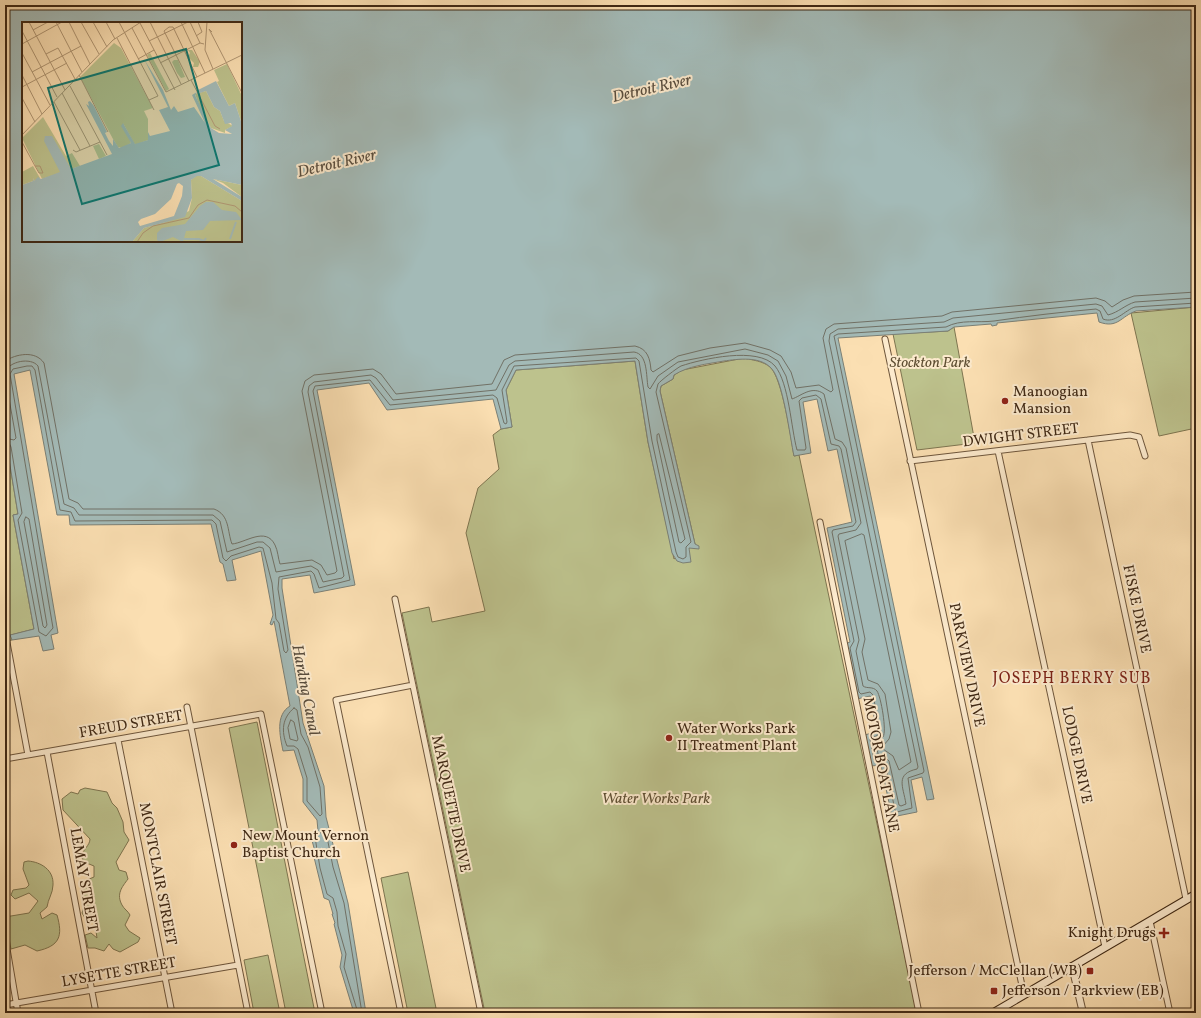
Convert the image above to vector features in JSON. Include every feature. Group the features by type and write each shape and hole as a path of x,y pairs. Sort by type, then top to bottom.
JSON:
{"main road":[{"path":"993,1013 1196,894"}],"street":[{"name":"PARKVIEW DRIVE","path":"885,339 1024,995"},
{"name":"DWIGHT STREET","path":"910,461 1135,435 1141,441 1145,456"},
{"name":"FISKE DRIVE","path":"1088,440 1186,899"},
{"name":"LODGE DRIVE","path":"998,451 1105,947"},
{"name":"MOTOR BOAT LANE","path":"820,522 919,1013"},
{"name":"MARQUETTE DRIVE","path":"395,599 481,1013"},
{"path":"5,632 28,755"},
{"path":"401,1013 336,700 413,685"},
{"path":"187,707 248,1013"},
{"name":"FREUD STREET","path":"5,759 261,714 322,1013"},
{"name":"MONTCLAIR STREET","path":"118,740 172,1013"},
{"name":"LEMAY STREET","path":"48,752 96,1013"},
{"path":"1150,921 1170,1013"},
{"path":"5,937 18,1013"},
{"name":"LYSETTE STREET","path":"5,1006 238,965"},
{"path":"1072,966 1083,1013"}],"green space":[{"path":"1196,307 1196,428 1159,436 1131,313"},
{"name":"Stockton Park","path":"954,327 975,443 917,450 893,334 948,331"},
{"name":"Water Works Park","path":"744,358 764,363 770,367 774,373 782,395 794,456 799,455 917,1013 485,1013 402,613 429,607 432,622 485,611 466,533 478,488 499,469 493,435 501,429 512,427 506,390 516,370 635,361 648,442 674,559 695,544 660,391 661,386 673,379 674,375 682,370"},
{"path":"5,435 18,514 13,515 34,629 11,635 12,640 5,641"},
{"path":"257,722 315,1013 286,1013 229,728"},
{"path":"85,788 107,792 112,803 117,808 123,822 124,832 129,840 116,862 119,870 126,872 128,879 122,888 120,901 130,915 125,925 129,931 140,938 138,942 120,952 113,949 109,944 104,951 95,948 88,948 85,935 91,933 97,938 94,918 85,918 82,913 86,900 81,891 82,882 94,877 94,866 84,862 81,856 90,839 63,810 62,799 71,792 78,794 80,790"},
{"path":"28,861 42,865 51,875 53,880 52,891 47,907 40,913 42,919 52,913 57,915 60,929 58,939 55,943 45,949 37,951 25,945 11,949 5,917 29,913 38,901 29,893 15,899 11,895 13,890 26,888 29,885 23,869 24,862"},
{"path":"408,872 437,1013 408,1013 381,878"},
{"path":"268,955 280,1013 254,1013 244,960"}],"water":[{"name":"Detroit River","path":"5,5 1196,5 1196,307 1136,311 1111,324 1099,322 1097,313 997,323 997,325 992,326 991,324 954,327 948,331 838,338 934,799 927,800 922,777 911,780 917,812 892,817 881,765 871,766 864,735 877,732 870,696 857,699 845,644 850,642 827,528 852,522 837,449 828,451 817,399 803,402 811,453 794,456 786,409 775,374 766,364 755,360 742,359 691,367 674,375 673,379 661,386 660,391 695,544 699,546 699,549 689,548 691,562 683,563 677,561 672,553 648,442 635,361 516,370 506,390 512,427 501,429 493,399 387,410 369,383 317,390 355,585 314,593 310,575 282,579 282,588 303,723 324,786 326,817 348,903 366,1013 354,1013 340,967 342,955 333,914 329,900 324,898 312,849 314,848 310,833 318,831 317,820 303,802 303,779 294,750 283,751 280,733 280,720 285,710 290,706 274,621 272,625 270,624 273,615 261,551 232,560 236,580 227,581 223,564 220,562 211,524 70,525 69,515 57,515 30,370 14,374 58,633 51,635 54,649 43,651 39,636 12,640 10,635 34,629 13,515 18,514 5,435"}],"place":[{"name":"Manoogian Mansion","path":"1005,401"},
{"name":"Water Works Park II Treatment Plant","path":"669,738"},
{"name":"New Mount Vernon Baptist Church","path":"234,845"},
{"name":"Knight Drugs","path":"1164,933"},
{"name":"Jefferson / McClellan (WB)","path":"1090,971"},
{"name":"Jefferson / Parkview (EB)","path":"994,991"}],"district":[{"name":"JOSEPH BERRY SUB","path":"1072,679"}],"water label":[{"name":"Harding Canal","path":"305,690"}]}
